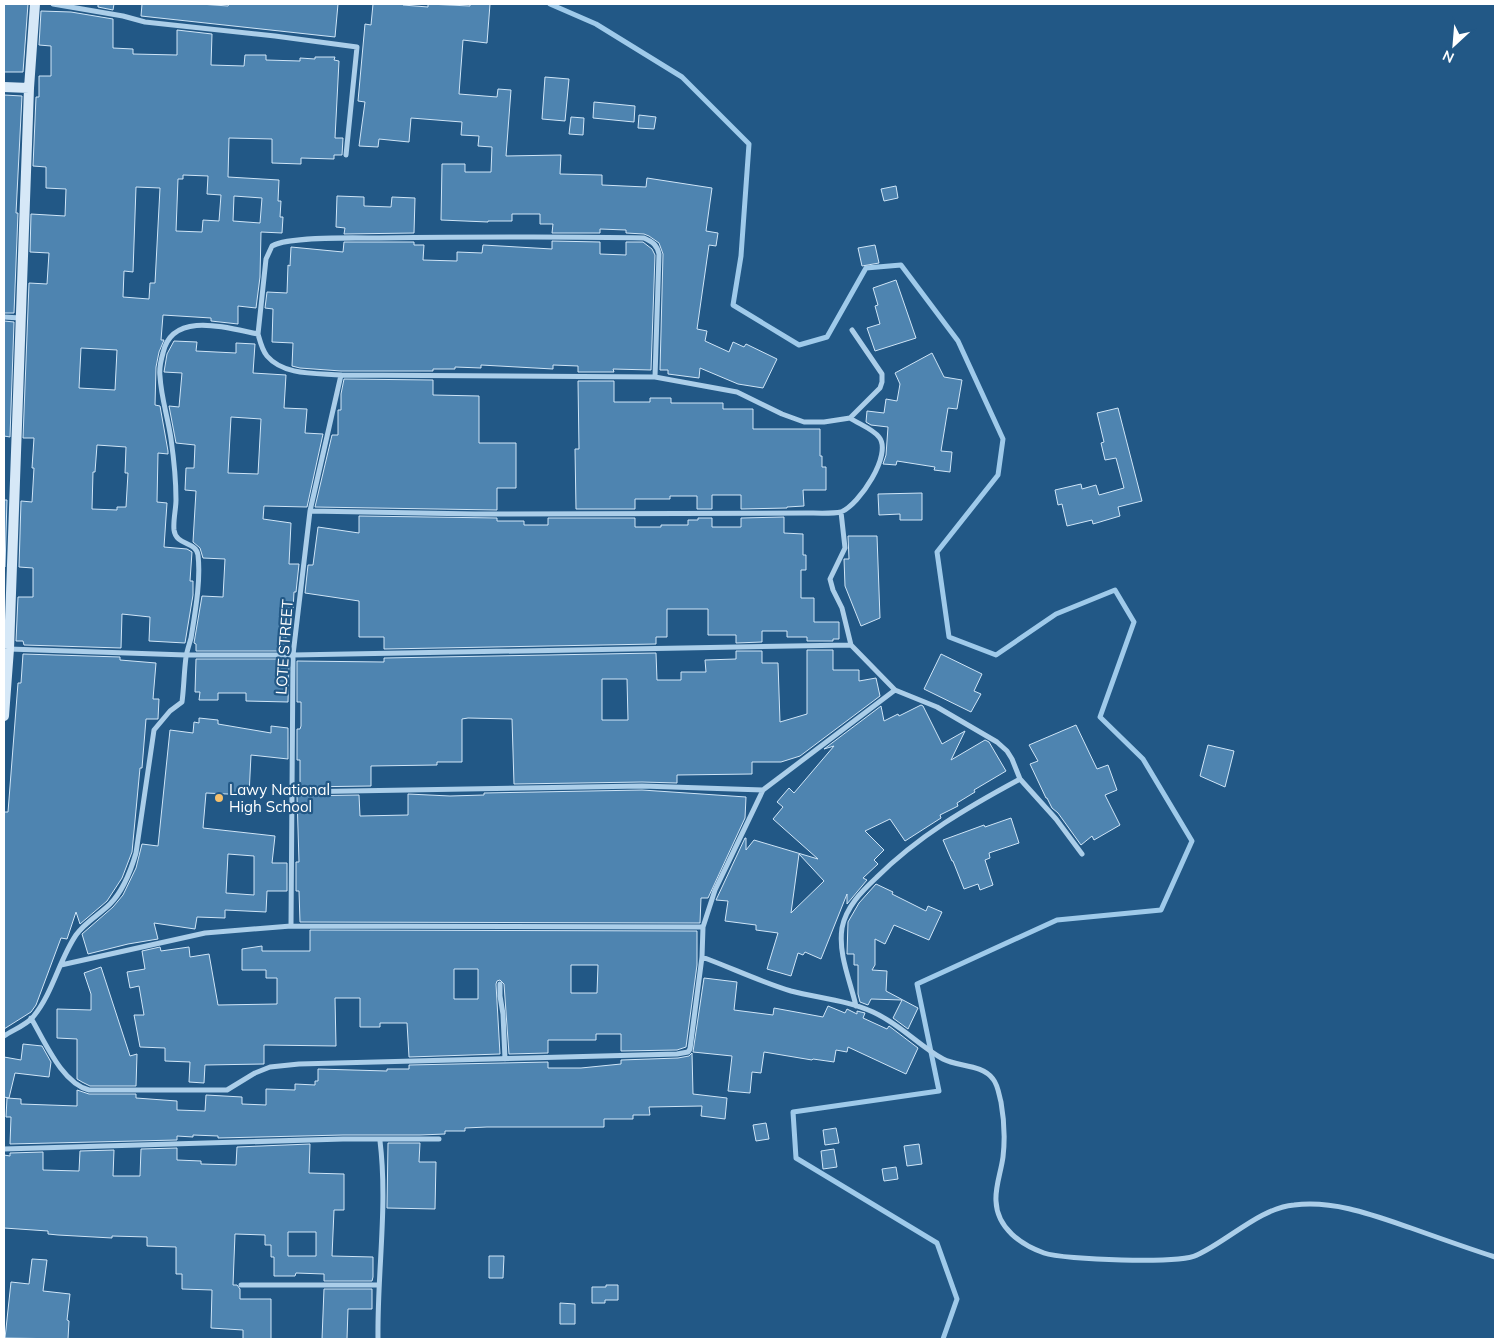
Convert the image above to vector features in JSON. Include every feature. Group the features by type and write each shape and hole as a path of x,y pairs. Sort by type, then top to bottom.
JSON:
{"main road":[{"path":"4,716 9,649 7,636 35,4"},
{"path":"4,87 30,88"}],"street":[{"path":"53,4 124,16 146,22 357,47 346,155"},
{"path":"655,377 659,254 653,242 644,238 350,238 278,243 272,246 266,259 258,334 267,356 280,365 297,372 341,375 655,377 737,392 782,414 804,422 824,422 850,418 880,388 882,382 882,374 852,330"},
{"path":"4,317 21,318"},
{"path":"4,1036 31,1018 46,997 75,936 87,923 111,904 122,887 136,853 154,730 170,711 182,702 186,655 197,592 198,556 196,550 190,545 184,544 177,539 174,530 176,477 160,375 164,348 171,335 182,329 198,325 217,326 258,334"},
{"name":"LOTE STREET","path":"291,926 293,655 310,511 341,375"},
{"path":"310,511 475,514 841,512 864,492 878,466 883,446 880,438 874,432 850,418"},
{"path":"841,512 845,548 830,579 842,608 851,645 894,690 937,708 997,742 1007,751 1020,779 1056,819 1082,854"},
{"path":"9,649 186,655 293,655 851,645"},
{"path":"31,1018 57,1064 80,1088 89,1090 227,1090 255,1073 270,1068 299,1064 677,1054 688,1052 690,1049 702,957 703,927 715,890 763,790 894,690"},
{"path":"856,1006 844,966 842,940 845,920 855,900 889,865 924,836 1020,779"},
{"path":"292,792 602,786 763,790"},
{"path":"61,965 205,933 291,926 703,927"},
{"path":"702,957 782,988 872,1011 892,1021 944,1060 984,1072 992,1078 995,1082 1003,1111 1004,1149 996,1201 1000,1218 1007,1231 1013,1236 1043,1252 1058,1256 1094,1258 1169,1260 1193,1257 1276,1210 1292,1205 1309,1204 1338,1206 1355,1210 1495,1258"},
{"path":"500,984 505,1059"},
{"path":"4,1149 343,1140 439,1140"},
{"path":"378,1339 378,1285 382,1235 382,1162 380,1141"},
{"path":"242,1285 378,1285"}],"building":[{"path":"4,4 28,4 23,72 4,72"},
{"path":"98,4 114,4 113,10 98,7"},
{"path":"142,4 228,6 229,4 338,4 335,37 141,16"},
{"path":"373,4 403,4 428,7 428,4 470,6 470,4 490,4 487,43 463,40 459,94 497,97 498,89 511,90 506,156 561,155 560,174 602,175 602,185 646,187 647,178 712,188 706,231 718,233 716,246 709,245 697,329 707,331 705,341 729,352 733,342 744,347 746,344 777,359 763,388 738,384 700,368 699,378 668,374 668,370 660,370 663,254 659,243 649,236 626,233 626,230 600,229 600,233 552,233 553,224 540,224 540,214 512,214 512,221 441,220 442,164 465,164 465,172 491,172 492,147 478,146 479,136 461,135 462,122 411,118 409,142 379,139 378,147 359,146 365,102 358,101 365,24 371,25"},
{"path":"41,11 71,12 113,19 113,48 133,49 133,54 177,55 177,30 212,34 211,65 244,66 245,55 266,55 266,60 300,61 300,58 335,57 334,60 339,61 335,138 343,138 342,155 334,155 334,159 301,158 301,164 272,163 272,139 229,138 228,177 279,180 278,201 281,201 280,217 283,217 282,233 261,232 260,277 256,308 238,306 238,324 211,321 211,318 163,315 161,340 164,340 156,367 155,405 160,406 168,454 158,453 157,502 167,503 164,547 187,549 192,552 190,581 193,581 193,595 185,643 149,641 150,617 122,614 121,648 24,645 23,641 16,641 18,597 33,597 33,568 19,567 21,501 32,502 34,468 32,468 34,438 23,438 29,283 47,284 49,253 30,252 31,214 65,216 66,189 46,188 46,167 33,166 36,97 39,97 39,76 51,76 51,46 39,45","holes":["183,175 208,176 207,194 221,195 219,221 203,220 202,232 176,231 178,179 183,179","136,187 160,188 155,283 150,283 149,299 123,297 124,271 133,272","234,196 262,198 260,223 233,221","81,348 117,350 115,390 79,388","97,445 126,447 125,473 128,473 126,507 117,507 117,510 92,509 93,472 95,472"]},
{"path":"545,77 569,79 565,121 542,119"},
{"path":"4,95 22,96 16,213 18,213 14,313 4,313"},
{"path":"594,102 635,106 634,122 593,118"},
{"path":"639,115 656,117 654,129 638,128"},
{"path":"571,117 584,118 583,135 569,134"},
{"path":"896,186 898,198 884,201 881,189"},
{"path":"337,196 364,197 364,206 391,207 392,197 415,198 414,233 344,234 345,228 336,227"},
{"path":"552,241 600,242 600,254 626,255 626,242 643,242 652,249 655,255 651,370 613,369 614,372 578,372 578,366 553,365 553,369 481,365 481,368 455,367 455,369 433,369 433,371 341,371 300,368 292,366 293,343 272,342 273,309 265,308 267,292 287,293 291,247 343,252 344,242 414,242 414,245 424,245 423,260 457,261 457,252 482,253 483,245 552,249"},
{"path":"875,245 879,263 862,266 858,248"},
{"path":"896,280 916,338 875,351 867,328 880,324 875,306 878,305 873,288"},
{"path":"4,321 14,322 10,437 4,436"},
{"path":"174,341 197,342 196,351 236,353 236,343 255,344 253,373 286,375 284,408 307,409 305,433 323,434 307,507 264,506 263,519 291,523 289,564 299,564 293,610 288,610 285,651 196,651 196,644 194,643 202,596 223,597 225,559 203,558 200,548 193,542 196,491 185,490 186,468 194,468 195,445 176,443 169,406 179,407 182,373 164,372 167,354","holes":["231,417 261,419 258,474 228,473"]},
{"path":"932,353 944,377 962,380 957,409 948,408 941,451 952,452 950,472 934,470 935,467 897,461 896,465 883,464 886,455 888,427 871,425 866,422 867,411 884,413 886,399 897,401 900,384 895,373"},
{"path":"344,379 433,380 433,395 479,396 479,443 516,443 516,488 497,488 497,510 315,507 332,435 338,435 338,410 341,410 341,394"},
{"path":"578,381 614,381 614,402 650,402 650,398 671,398 671,403 723,403 723,409 753,409 753,429 820,429 820,456 822,456 822,467 826,467 826,490 803,490 804,506 787,508 741,509 741,495 712,495 712,509 697,509 697,496 670,496 670,499 635,499 635,509 576,509 575,449 579,449"},
{"path":"1118,408 1142,501 1118,507 1120,516 1093,524 1092,520 1067,526 1062,504 1058,505 1055,490 1081,484 1082,489 1096,485 1099,495 1124,488 1116,458 1105,460 1101,443 1104,442 1097,413"},
{"path":"922,493 922,520 900,520 900,514 879,515 878,494"},
{"path":"4,500 7,500 5,567 4,567"},
{"path":"359,516 497,518 497,521 524,521 524,525 548,525 548,518 635,518 635,527 688,525 688,520 712,518 712,527 741,527 741,518 784,517 784,533 803,534 803,555 806,555 806,570 801,570 801,598 814,598 814,622 839,622 839,639 833,639 833,641 807,641 807,637 787,637 787,631 762,631 762,642 736,643 736,635 708,635 708,609 667,609 667,637 656,637 656,644 384,649 384,637 359,637 359,601 305,593 308,565 313,565 318,527 359,533"},
{"path":"848,536 877,536 880,618 861,626 845,586 844,559 849,559"},
{"path":"807,650 833,650 833,670 859,670 859,681 876,678 880,696 800,756 781,762 752,762 752,774 677,775 677,783 514,784 512,719 468,718 462,719 462,762 437,762 437,765 371,766 371,786 300,787 300,760 297,760 297,729 300,729 301,726 301,702 297,702 297,661 384,662 384,658 656,653 657,680 681,680 681,672 706,672 705,660 736,659 736,651 762,651 762,663 778,663 780,722 807,714","holes":["602,679 627,679 628,720 602,720"]},
{"path":"23,654 120,657 120,660 156,663 153,699 159,699 158,719 146,719 132,852 122,878 107,901 80,924 76,912 67,939 61,938 36,1005 31,1012 4,1029 4,812 8,812 18,683 21,683"},
{"path":"941,654 982,674 974,691 981,694 971,712 924,689"},
{"path":"196,659 285,659 284,661 289,661 288,702 246,701 246,693 218,693 218,700 199,700 200,692 195,692"},
{"path":"921,705 923,706 942,744 965,731 951,760 985,740 989,742 1006,771 974,790 975,792 957,803 958,806 940,815 941,818 905,841 890,819 865,831 884,850 874,860 878,864 863,878 867,880 847,904 847,894 821,959 805,952 803,955 798,953 791,976 767,969 778,933 756,930 756,925 725,921 728,901 716,900 745,838 746,850 754,840 818,859 773,819 783,807 777,802 789,788 794,793 834,746 824,749 881,706 884,721 898,714 899,716","holes":["799,854 824,881 791,913"]},
{"path":"199,718 218,720 218,724 271,733 271,726 288,728 288,759 251,755 249,795 206,793 203,828 275,836 272,863 287,863 287,891 267,891 266,912 225,910 225,918 197,917 195,929 154,923 158,939 88,954 82,934 113,907 123,895 136,868 142,844 158,846 170,730 193,733 194,722 199,723","holes":["228,854 254,856 254,895 226,893"]},
{"path":"1076,725 1097,769 1108,765 1117,790 1105,795 1120,825 1094,840 1092,836 1081,845 1046,798 1030,764 1038,761 1029,745"},
{"path":"1208,745 1234,751 1225,787 1200,776"},
{"path":"642,790 746,797 745,818 708,898 701,898 700,923 300,922 299,891 296,891 296,862 299,862 297,796 359,795 360,816 408,815 408,794 450,796 484,795 484,793"},
{"path":"1011,818 1019,843 989,853 990,858 985,860 993,885 980,890 978,884 964,889 943,840 984,825 985,827"},
{"path":"876,884 926,911 928,906 942,912 929,940 894,925 885,944 875,939 875,965 872,970 887,971 886,991 918,1008 908,1029 893,1018 902,1000 871,999 868,1005 860,1002 858,994 858,965 854,965 854,954 847,954 848,922 859,903"},
{"path":"310,930 697,931 697,965 686,1047 677,1050 621,1051 621,1034 596,1034 596,1040 548,1040 548,1053 509,1054 504,984 500,980 496,984 500,1054 409,1057 407,1023 380,1023 380,1027 360,1027 360,998 335,998 336,1046 264,1045 264,1064 205,1065 204,1083 189,1082 190,1062 165,1061 165,1048 140,1047 134,1015 144,1015 139,986 130,988 127,972 145,969 142,951 160,947 161,951 189,947 190,957 209,954 218,1005 277,1004 277,978 266,978 266,970 242,970 242,949 262,946 262,951 310,951","holes":["571,965 598,965 597,993 571,993","454,969 478,969 478,999 454,999"]},
{"path":"101,967 130,1056 137,1054 136,1086 90,1086 77,1079 77,1039 57,1038 57,1009 91,1010 91,994 84,973"},
{"path":"704,978 737,982 734,1010 773,1015 774,1008 823,1017 828,1006 845,1013 847,1009 857,1014 857,1011 865,1013 863,1018 887,1029 889,1026 918,1048 906,1074 848,1047 847,1052 836,1050 834,1062 764,1052 761,1073 752,1072 750,1093 728,1091 732,1056 693,1052"},
{"path":"23,1044 42,1046 51,1062 49,1077 15,1073 9,1098 4,1097 4,1057 21,1060"},
{"path":"692,1053 693,1094 727,1098 725,1119 701,1116 702,1106 649,1107 650,1115 633,1115 633,1119 604,1119 604,1127 487,1127 465,1128 465,1131 445,1131 445,1134 420,1135 218,1138 218,1136 193,1135 193,1137 177,1136 177,1140 10,1144 11,1117 6,1117 7,1098 21,1099 21,1104 77,1106 77,1090 89,1094 136,1094 136,1098 177,1101 177,1110 205,1111 206,1095 242,1097 242,1104 266,1105 266,1089 295,1090 295,1084 315,1085 315,1081 318,1081 318,1069 387,1071 387,1069 409,1069 409,1065 548,1062 548,1068 581,1068 621,1064 621,1060 678,1058 689,1056"},
{"path":"766,1123 769,1139 756,1141 753,1125"},
{"path":"836,1128 839,1143 825,1145 823,1130"},
{"path":"388,1143 420,1143 419,1162 436,1162 435,1209 387,1208"},
{"path":"310,1144 309,1173 344,1174 344,1210 334,1210 332,1256 373,1257 372,1281 324,1281 324,1274 296,1273 295,1276 274,1276 274,1257 271,1257 271,1245 265,1245 265,1235 235,1234 233,1285 237,1285 240,1289 240,1299 271,1299 271,1339 243,1339 243,1330 211,1328 212,1290 182,1289 182,1274 176,1274 176,1247 147,1246 147,1237 112,1236 112,1238 58,1235 48,1234 48,1231 4,1228 4,1155 10,1156 10,1153 43,1152 43,1170 79,1171 80,1151 114,1150 113,1176 140,1176 141,1149 177,1148 177,1160 201,1161 201,1164 236,1165 237,1147","holes":["288,1232 316,1232 316,1256 288,1256"]},
{"path":"919,1144 922,1164 907,1166 904,1146"},
{"path":"834,1149 837,1167 823,1169 821,1151"},
{"path":"896,1167 898,1179 884,1181 882,1169"},
{"path":"489,1256 504,1256 503,1278 489,1278"},
{"path":"32,1259 47,1260 43,1291 70,1294 67,1320 69,1321 68,1339 5,1338 11,1282 29,1284"},
{"path":"606,1285 618,1285 618,1300 592,1303 592,1287 606,1287"},
{"path":"324,1289 372,1289 372,1309 348,1309 347,1339 322,1339"},
{"path":"560,1303 575,1304 575,1324 560,1324"}],"waterway":[{"path":"550,4 596,24 682,77 749,144 741,256 733,305 799,345 827,337 866,268 901,265 958,341 1003,439 998,475 937,552 949,637 996,655 1056,614 1115,590 1134,622 1100,717 1143,759 1192,841 1161,910 1057,920 917,984 939,1091 793,1112 796,1158 937,1243 957,1299 943,1339"}],"place":[{"name":"Lawy National High School","path":"219,798"}]}
